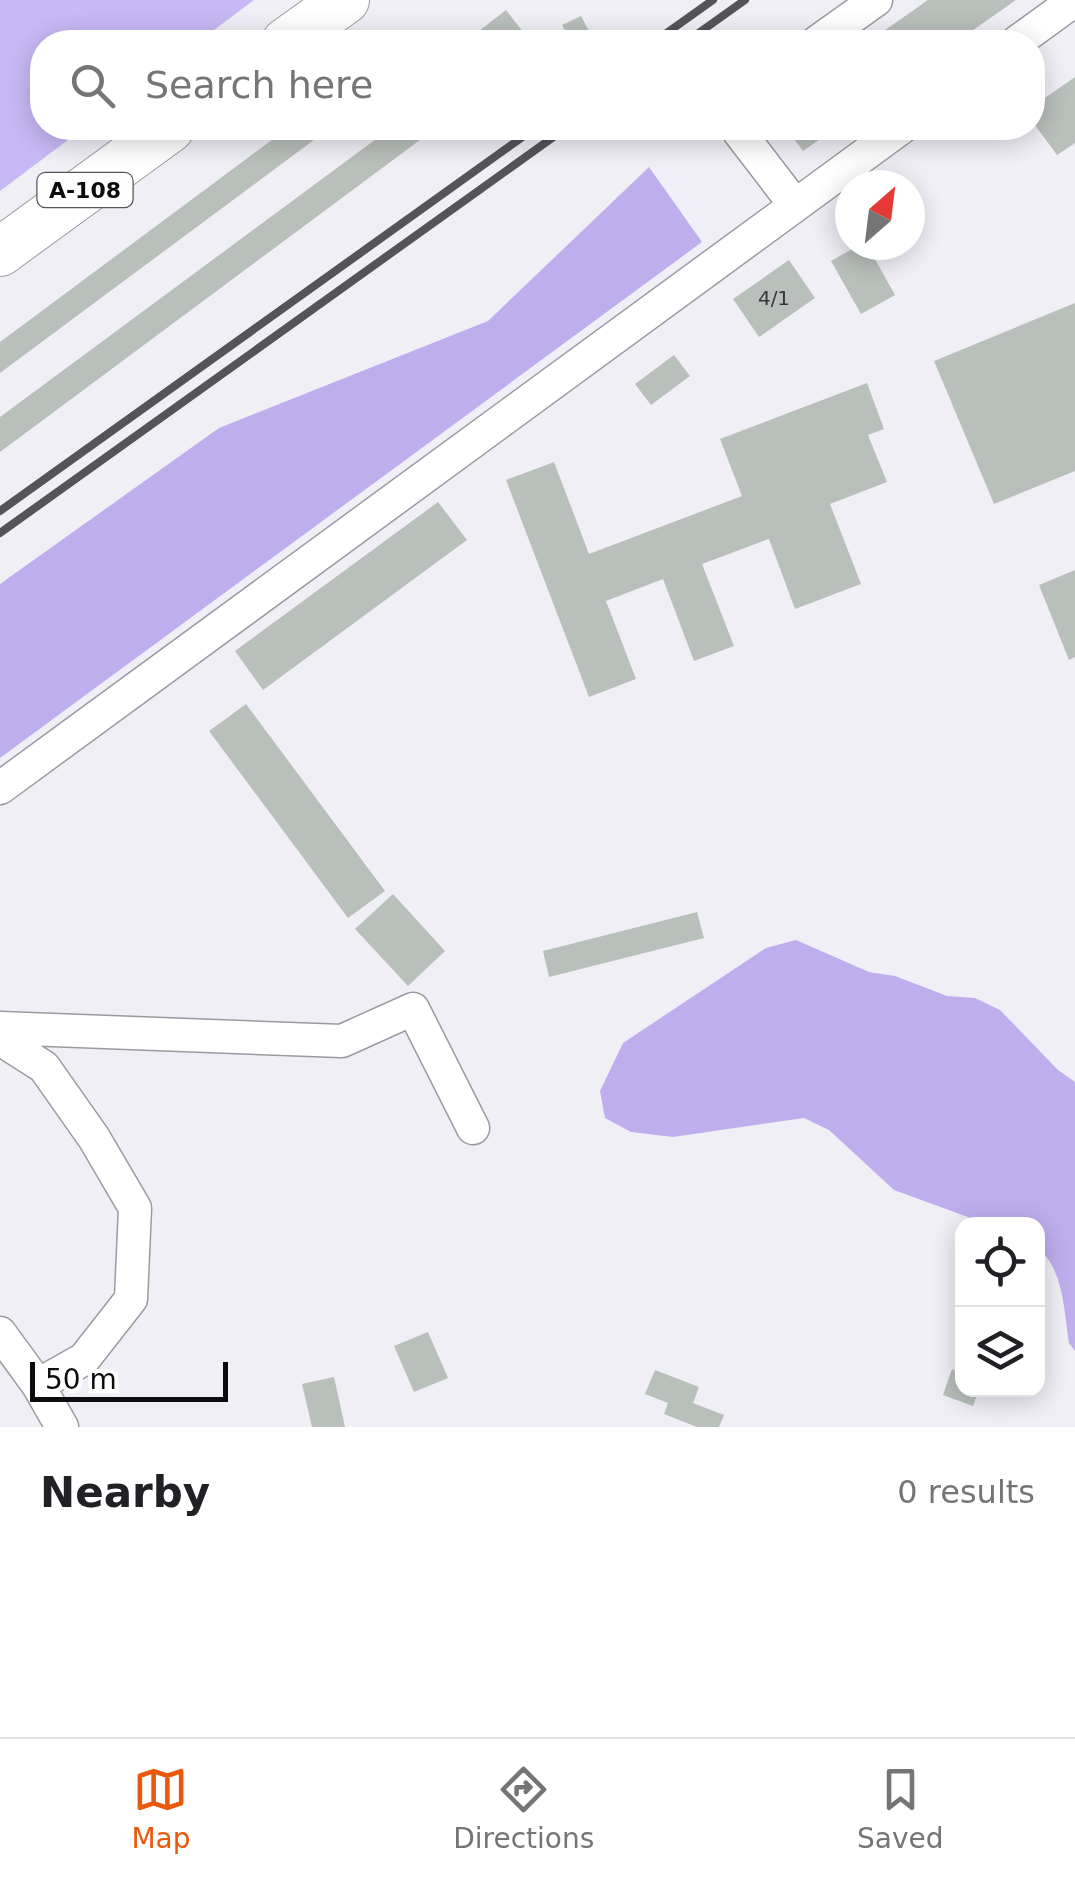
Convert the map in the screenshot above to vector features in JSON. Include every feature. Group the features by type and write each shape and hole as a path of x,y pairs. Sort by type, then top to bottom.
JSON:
{"highway":[{"path":"303,30 344,0"},
{"name":"А-108","path":"0,252 154,140"}],"street":[{"path":"834,30 876,0"},
{"path":"1034,30 1075,0"},
{"path":"745,140 795,205"},
{"path":"0,788 884,140"},
{"path":"0,1028 342,1041 420,1005 473,1128"},
{"path":"0,1039 44,1067 94,1138 134,1208 132,1299 84,1359 38,1385"},
{"path":"0,1333 38,1385 62,1427"}],"shaded area":[{"path":"0,0 254,0 214,30 30,30 30,140 68,140 0,191"},
{"path":"649,167 702,242 0,758 0,584 219,428 488,321"},
{"path":"796,940 869,972 895,976 947,996 975,998 1000,1010 1058,1070 1075,1082 1075,1351 1069,1343 1058,1280 1045,1255 1045,1217 968,1217 894,1190 829,1130 804,1118 673,1137 631,1132 605,1118 600,1091 623,1043 766,948"}],"building":[{"path":"928,0 1016,0 973,30 885,30"},
{"path":"506,10 521,30 480,30"},
{"path":"581,16 589,30 565,30 562,25"},
{"path":"1075,77 1075,143 1057,155 1045,139 1045,98"},
{"path":"272,140 314,140 0,373 0,342"},
{"path":"375,140 420,140 0,452 0,417"},
{"path":"795,140 819,140 803,151"},
{"path":"789,260 815,298 759,337 733,299"},
{"path":"875,260 895,295 861,314 831,261"},
{"path":"1075,303 1075,471 994,504 934,361"},
{"path":"674,355 690,376 651,405 635,384"},
{"path":"867,383 884,429 868,435 887,482 830,504 861,584 795,609 769,539 702,564 734,646 694,661 663,579 606,601 636,679 589,697 506,480 554,462 589,554 742,496 720,439"},
{"path":"438,502 467,540 263,690 235,651"},
{"path":"1075,570 1075,657 1069,660 1039,585"},
{"path":"246,704 385,891 348,918 209,731"},
{"path":"393,894 445,951 408,986 355,929"},
{"path":"697,912 704,938 549,977 543,951"},
{"path":"428,1332 448,1378 414,1392 394,1346"},
{"path":"952,1369 955,1397 976,1397 973,1406 943,1395"},
{"path":"655,1370 699,1387 693,1403 724,1415 719,1427 697,1427 664,1414 668,1403 645,1394"},
{"path":"334,1377 345,1427 312,1427 302,1384"}],"railway":[{"path":"671,30 713,0"},
{"path":"703,30 745,0"},
{"path":"0,511 518,140"},
{"path":"0,533 549,140"}]}
